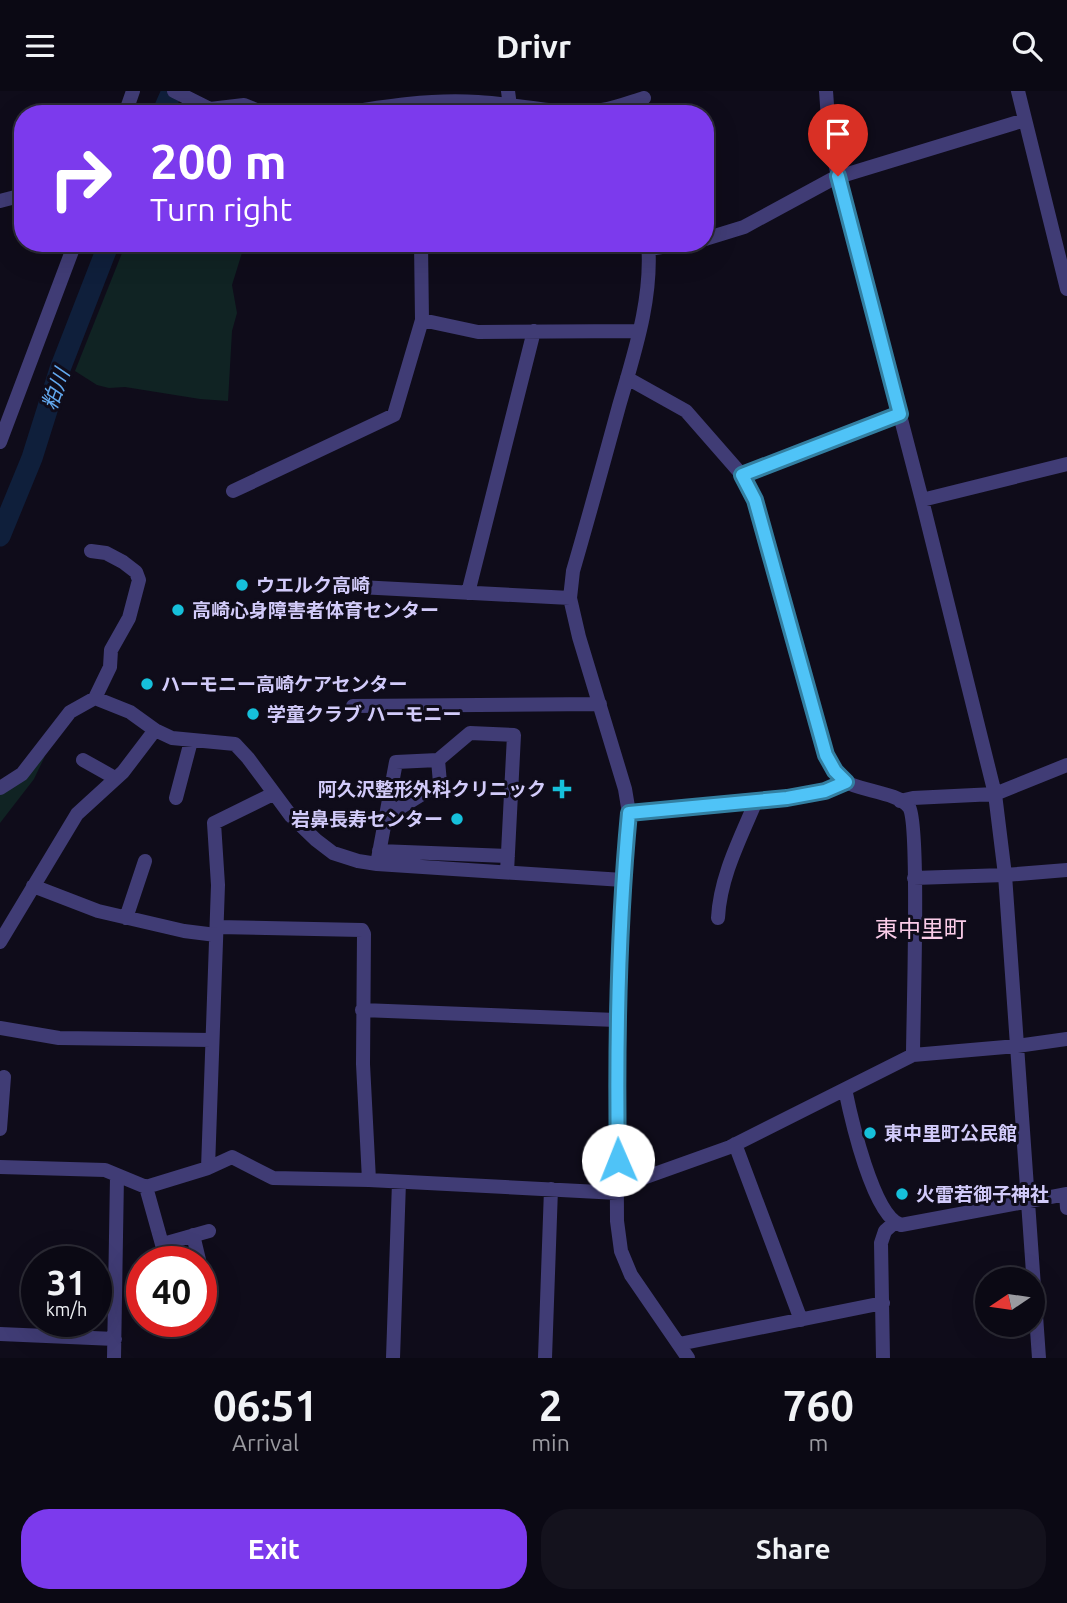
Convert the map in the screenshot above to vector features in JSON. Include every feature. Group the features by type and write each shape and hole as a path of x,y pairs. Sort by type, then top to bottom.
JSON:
{"street":[{"path":"826,91 829,133 838,177 995,794 1005,875 1039,1358"},
{"path":"1018,91 1067,289"},
{"path":"177,93 202,105"},
{"path":"617,105 644,95"},
{"path":"418,105 432,101 480,102 509,98 535,105"},
{"path":"714,236 744,227 838,177 1025,120"},
{"path":"0,442 72,252"},
{"path":"233,491 394,415 422,320 421,252"},
{"path":"648,252 648,282 638,331 573,571 569,598 625,789 629,813 616,1020 617,1221 621,1251 631,1275 688,1358"},
{"path":"422,320 478,332 638,331"},
{"path":"468,593 534,331"},
{"path":"627,378 686,411 742,475 755,500 826,755 835,771 846,782 900,800 909,807 913,822 914,878 913,1055"},
{"path":"742,475 900,414"},
{"path":"922,500 1067,464"},
{"path":"0,788 22,774 70,712 95,698 110,667 111,650 129,618 139,580 136,572 106,553 91,551"},
{"path":"359,587 569,598"},
{"path":"95,698 130,712 155,730 172,738 235,744 273,795 333,853 358,861 378,857 508,856"},
{"path":"353,706 600,705"},
{"path":"0,942 77,814 115,778 155,730"},
{"path":"378,857 396,762 438,760 470,733 514,735 507,872"},
{"path":"176,798 191,741"},
{"path":"83,760 115,778"},
{"path":"384,817 440,783 438,760"},
{"path":"900,800 995,794 1067,765"},
{"path":"629,813 756,801 825,791 846,782"},
{"path":"208,1168 218,884 215,823 273,795"},
{"path":"718,918 719,899 727,870 756,801"},
{"path":"378,857 507,872 623,880"},
{"path":"126,918 145,861"},
{"path":"914,878 1067,870"},
{"path":"33,886 98,911 184,931 362,930 362,1010 369,1180"},
{"path":"362,1010 616,1020"},
{"path":"0,1028 59,1038 212,1040"},
{"path":"0,1167 105,1170 146,1188 208,1168 232,1157 273,1178 618,1190 734,1145 913,1055 1067,1039"},
{"path":"0,1129 4,1077"},
{"path":"845,1089 861,1154 882,1207 894,1223 901,1225 1028,1202 1067,1199"},
{"path":"734,1145 802,1320"},
{"path":"114,1358 117,1176"},
{"path":"393,1358 399,1182"},
{"path":"146,1188 163,1244 209,1231"},
{"path":"545,1358 551,1188"},
{"path":"883,1358 881,1243 885,1231 894,1223"},
{"path":"193,1235 196,1246"},
{"path":"679,1344 883,1303"},
{"path":"0,1334 115,1339"}],"green space":[{"path":"122,252 242,252 232,285 237,313 232,331 228,401 125,387 109,388 97,385 75,371"},
{"path":"45,756 34,779 0,823 0,791 11,787"}],"waterway":[{"name":"粕川","path":"166,105 172,91"},
{"name":"粕川","path":"0,536 32,458 60,369 106,252"}],"place":[{"name":"ウエルク高崎","path":"242,585"},
{"name":"高崎心身障害者体育センター","path":"178,610"},
{"name":"ハーモニー高崎ケアセンター","path":"147,684"},
{"name":"学童クラブ ハーモニー","path":"253,714"},
{"name":"阿久沢整形外科クリニック","path":"562,789"},
{"name":"岩鼻長寿センター","path":"457,819"},
{"name":"東中里町公民館","path":"870,1133"},
{"name":"火雷若御子神社","path":"902,1194"}],"district":[{"name":"東中里町","path":"921,928"}],"route":[{"path":"618,1160 616,1020 629,813 787,798 825,791 846,782 835,771 826,755 755,500 742,475 900,414 838,176"}]}
